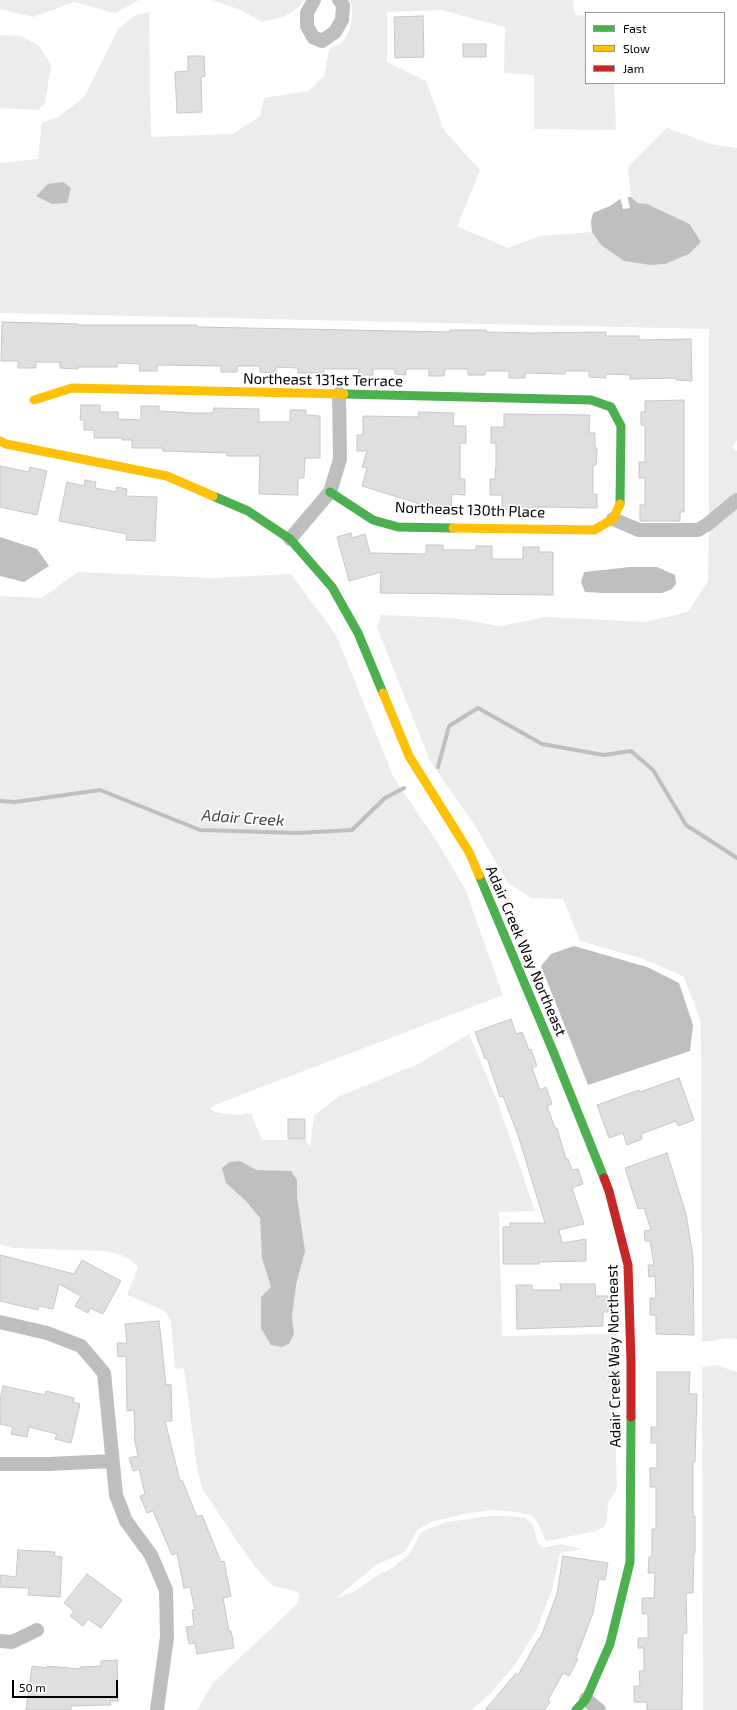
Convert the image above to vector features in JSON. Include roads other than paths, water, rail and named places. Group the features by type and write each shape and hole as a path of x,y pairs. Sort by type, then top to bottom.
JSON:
{"street":[{"path":"314,0 307,13 307,26 313,36 322,40 335,32 342,20 343,5 339,0"},
{"name":"Northeast 131st Terrace","path":"34,400 72,388 591,400 611,407 621,426 620,504 613,519"},
{"path":"290,538 330,492 340,459 339,394"},
{"name":"Adair Creek Way Northeast","path":"0,441 6,444 168,476 248,511 290,538 332,588 345,610 358,633 409,756 468,852 553,1051 609,1191 628,1265 631,1362 630,1562 610,1644 586,1699 576,1710"},
{"name":"Northeast 130th Place","path":"330,492 373,520 398,527 594,530 613,519"},
{"path":"613,519 639,530 698,530 708,524 737,500"},
{"path":"0,1322 47,1334 81,1346 104,1372 116,1495 126,1521 151,1555 166,1590 167,1637 157,1710"},
{"path":"0,1464 49,1464 112,1461"},
{"path":"0,1641 12,1642 37,1630"},
{"path":"586,1699 598,1710"}],"waterway":[{"name":"Adair Creek","path":"438,767 449,726 478,708 542,744 604,755 631,751 653,770 686,825 737,858"},
{"name":"Adair Creek","path":"0,801 15,802 100,790 200,830 297,833 352,830 385,798 404,788"}]}
